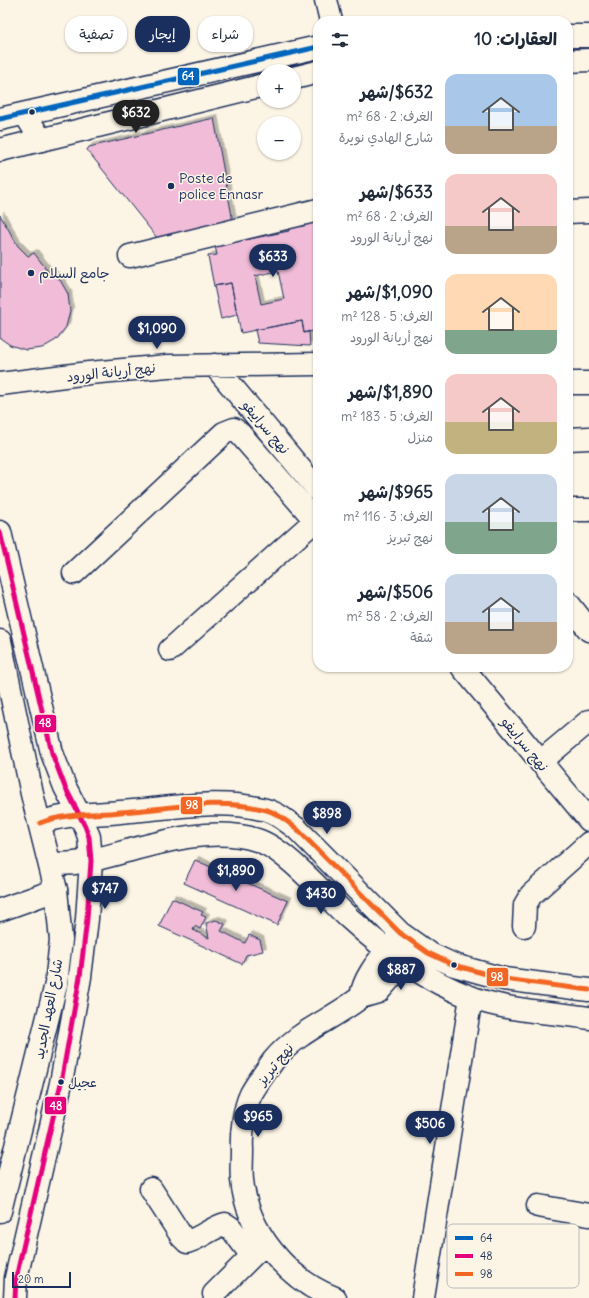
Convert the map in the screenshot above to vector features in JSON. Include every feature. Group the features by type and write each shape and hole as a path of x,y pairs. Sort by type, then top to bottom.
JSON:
{"street":[{"path":"326,0 330,16"},
{"path":"573,36 589,36"},
{"path":"0,119 313,49"},
{"path":"573,61 589,60"},
{"path":"301,76 313,73"},
{"path":"0,150 257,87"},
{"path":"25,114 41,140"},
{"path":"130,256 313,211"},
{"path":"573,212 589,211"},
{"name":"نهج أريانة الورود","path":"0,384 168,366 313,364"},
{"name":"نهج سراييفو","path":"214,365 313,484"},
{"path":"573,382 589,383"},
{"path":"74,574 224,433 234,429 313,515"},
{"path":"573,438 589,438"},
{"path":"573,510 589,510"},
{"path":"170,650 313,523"},
{"name":"شارع العهد الجديد","path":"0,532 26,637 52,753 65,787 80,815 89,837 91,861 87,919 80,977 61,1083 16,1278 15,1298"},
{"path":"573,609 589,630"},
{"path":"0,642 26,637"},
{"name":"شارع العهد الجديد","path":"0,642 56,890 61,940 56,984 0,1210"},
{"name":"نهج سراييفو","path":"466,672 589,820"},
{"path":"540,762 589,721"},
{"path":"40,823 59,817 194,804 219,804 264,809 282,818 296,828 394,941"},
{"path":"50,863 70,864 91,861 146,846 198,836 217,834 240,835 259,841 294,865 350,919 394,941 411,954 418,972 471,997 500,1005 589,1018"},
{"path":"524,926 525,905 531,894 589,843"},
{"path":"0,910 56,890"},
{"path":"361,997 362,988 366,980 394,941"},
{"path":"411,954 428,953 479,973 504,979 589,990"},
{"name":"نهج تبريز","path":"335,1298 302,1280 272,1252 259,1249 242,1181 242,1134 251,1095 273,1061 310,1028 335,1015 361,997 378,992 411,954"},
{"path":"423,1298 471,997"},
{"path":"151,1189 182,1237 187,1242 195,1240 217,1226 225,1224 259,1249 214,1294"},
{"path":"538,1206 589,1215"}],"building":[{"name":"Poste de police Ennasr","path":"214,118 233,222 158,239 87,150 89,147"},
{"name":"جامع السلام","path":"0,215 18,246 28,256 34,253 47,270 60,280 68,294 70,311 66,327 56,340 42,348 26,350 10,345 0,338"},
{"path":"313,220 313,331 304,333 302,321 241,333 231,283 214,286 208,256 217,255 215,246 289,231 287,225","holes":["278,271 284,299 261,304 255,276"]},
{"path":"231,283 237,315 221,319 214,286"},
{"path":"302,321 304,333 309,331 310,346 258,343 255,330"},
{"path":"195,860 288,901 277,925 184,883"},
{"path":"172,898 203,912 201,915 206,917 200,929 195,926 193,930 209,938 206,923 216,920 225,924 221,931 245,943 249,935 260,940 263,951 246,955 242,964 159,926"}],"transit line":[{"name":"64","path":"0,119 313,48"},
{"name":"48","path":"0,532 52,753 65,787 89,837 91,861 87,919 80,977 61,1083 16,1278 15,1298"},
{"name":"98","path":"40,823 60,817 191,805 227,804 267,810 296,828 400,933 428,953 454,965 504,979 589,990"}],"place":[{"name":"Poste de police Ennasr","path":"171,186"},
{"name":"جامع السلام","path":"31,273"},
{"name":"عجيل","path":"61,1082"}]}
